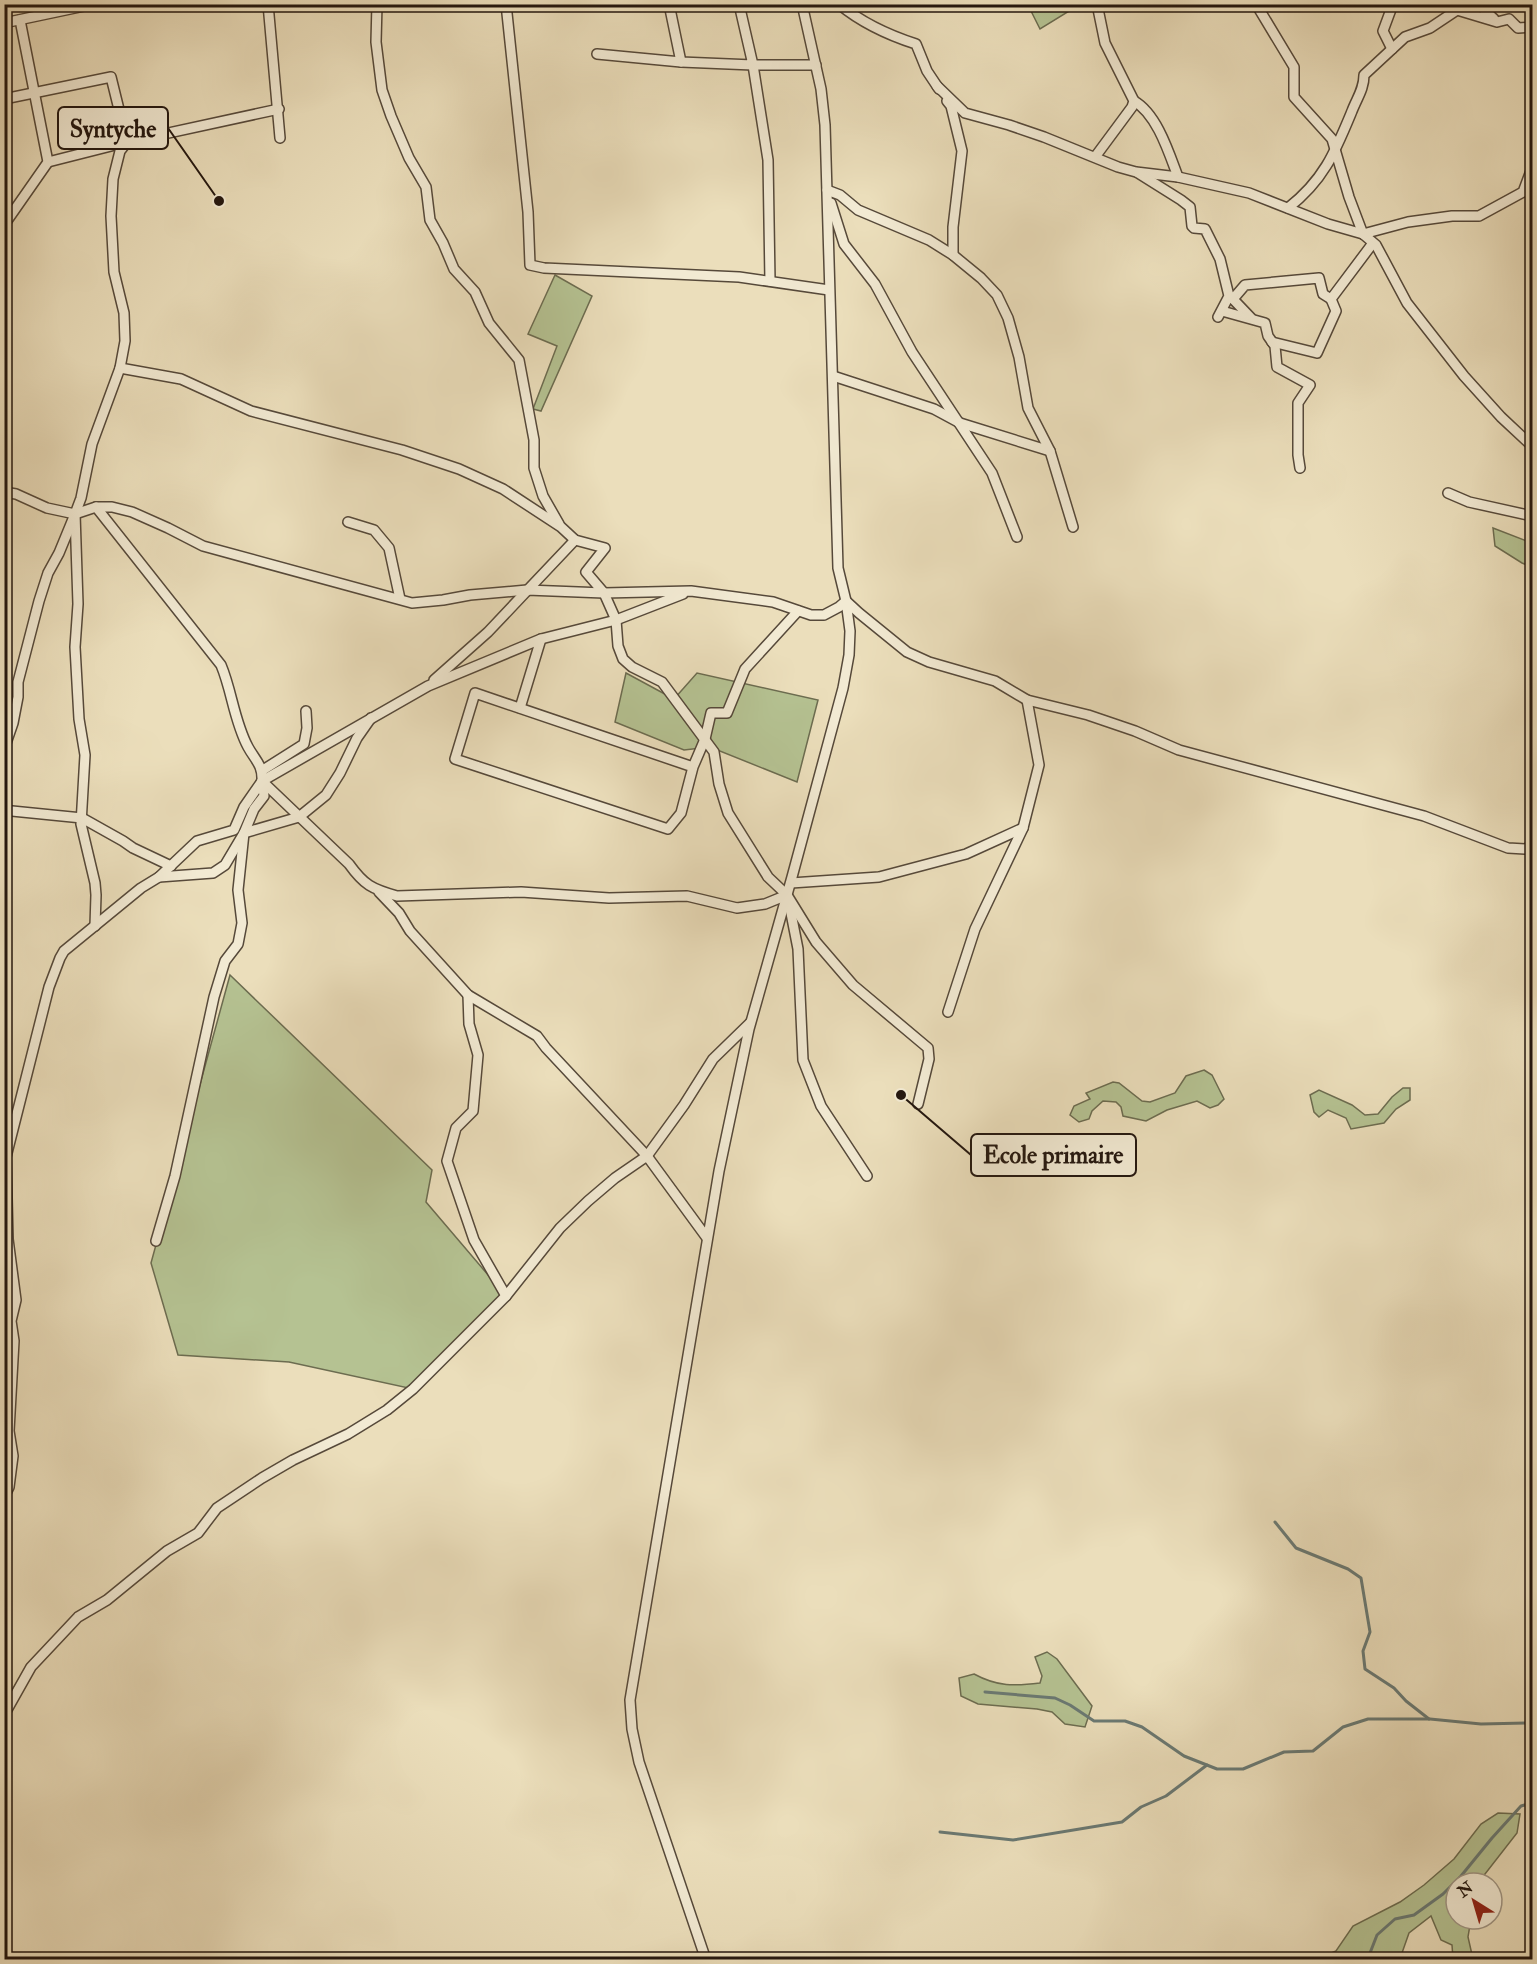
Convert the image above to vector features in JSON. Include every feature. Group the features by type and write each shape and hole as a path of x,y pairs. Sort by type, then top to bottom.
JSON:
{"street":[{"path":"4,23 94,4"},
{"path":"268,4 280,138"},
{"path":"377,4 376,42 382,90 391,116 409,158 426,187 430,220 454,269 475,292 489,323 519,360 534,440 534,468 543,496 561,527"},
{"path":"506,4 528,212 530,266 738,277 829,290"},
{"path":"669,4 681,62"},
{"path":"739,4 753,65 768,160 770,281"},
{"path":"706,1959 639,1762 632,1729 630,1700 718,1171 750,1022 791,883 843,688 849,655 850,631 838,568 825,125 816,65 802,4"},
{"path":"839,4 849,13 877,29 916,44 927,71 951,106 962,151 952,227 953,255"},
{"path":"1096,4 1105,43 1134,101 1144,107 1152,118 1178,177"},
{"path":"1256,4 1294,67 1294,97 1332,139 1349,197 1363,234"},
{"path":"1392,49 1383,31 1393,4"},
{"path":"1478,4 1497,22"},
{"path":"1288,208 1302,198 1322,175 1336,150 1364,87 1365,75 1405,37 1430,28 1457,10 1497,22 1509,19 1518,28 1533,27"},
{"path":"20,20 48,162"},
{"path":"597,54 681,62 816,65"},
{"path":"4,99 111,77 127,141 120,151 113,179 111,216 114,272 123,313 125,341 120,369 92,444 81,498 59,553 48,573 39,601 18,682 18,697 13,723 4,749"},
{"path":"937,86 965,113 1009,125 1118,167 1136,172 1178,177 1249,193 1328,224 1363,234 1374,243 1407,303 1464,376 1533,446"},
{"path":"1095,157 1134,101"},
{"path":"4,225 48,162 127,141 279,109"},
{"path":"1363,234 1419,221 1452,216 1479,216 1523,192 1533,168"},
{"path":"1136,172 1190,207 1192,226 1204,229 1220,259 1231,298 1253,320"},
{"path":"827,190 840,195 858,210 929,240 953,255 981,278 997,295 1008,318 1019,357 1028,408 1050,451 1073,527"},
{"path":"827,190 844,244 874,284 912,351 992,473 1017,537"},
{"path":"1331,299 1374,243"},
{"path":"1272,342 1317,353 1336,311 1331,299 1323,294 1319,278 1245,285 1231,298 1220,314 1265,323 1268,336 1272,342 1275,346 1277,367 1310,385 1298,403 1300,468"},
{"path":"120,369 181,379 251,411 402,450 459,469 503,489 561,527 575,540 605,548 586,572 604,593 616,620 618,646 623,659 632,667 662,682 714,752 719,784 728,813 768,877 787,895 816,942 853,986 928,1048 929,1059 918,1104"},
{"path":"833,376 934,409 960,423 1050,451"},
{"path":"4,492 16,494 47,508 75,514 96,507 112,507 132,512 203,546 412,603 527,590 604,593 691,591 773,602 811,615 824,615 846,601"},
{"path":"1448,493 1469,502 1533,516"},
{"path":"96,507 221,665 226,675 235,717 247,746 262,770 264,796 254,808 244,833 225,865 213,873 159,877"},
{"path":"75,514 78,604 75,647 79,719 85,755 81,824 96,894 95,926"},
{"path":"348,522 374,530 390,548 400,599"},
{"path":"428,686 488,632 575,540"},
{"path":"4,1497 9,1487 13,1456 9,1431 14,1341 11,1321 16,1300 8,1239 6,1157 49,987 60,958 75,941 141,888 159,877 197,841 234,830 244,807 262,781 428,686 541,639 616,620 691,591"},
{"path":"846,601 907,652 929,662 995,681 1027,700 1088,715 1135,731 1179,750 1424,816 1508,848 1525,849 1533,846"},
{"path":"693,767 475,693 455,759 668,829 681,813 693,767 705,740 711,713 727,713 745,669 798,610"},
{"path":"520,708 541,639"},
{"path":"948,1012 975,929 1023,828 1039,765 1027,700"},
{"path":"262,770 304,744 307,728 306,711"},
{"path":"244,833 299,817 326,795 357,738 371,718"},
{"path":"262,781 349,864 360,880 377,891 399,913 410,931 468,995 537,1036 556,1060 647,1156 707,1238"},
{"path":"12,811 82,819 133,848 171,866"},
{"path":"791,883 879,877 966,854 1023,828"},
{"path":"156,1241 188,1123 197,1067 214,996 225,961 238,944 242,923 237,890 244,833"},
{"path":"377,891 397,896 521,892 609,898 687,896 737,908 765,904 787,895"},
{"path":"787,895 798,949 803,1060 821,1106 867,1176"},
{"path":"468,995 469,1024 478,1055 473,1110 456,1128 447,1161 474,1240 506,1296"},
{"path":"4,1715 31,1667 78,1617 107,1600 167,1551 198,1533 217,1508 293,1460 348,1434 387,1410 413,1389 506,1296 560,1228 574,1214 615,1178 647,1156 684,1105 713,1059 750,1022"}],"green space":[{"path":"1028,5 1079,5 1040,29"},
{"path":"555,275 592,296 541,411 533,409 557,346 528,334"},
{"path":"1493,528 1532,543 1532,567 1495,546"},
{"path":"626,673 674,699 697,673 818,700 797,782 710,747 684,750 615,722"},
{"path":"230,975 432,1170 426,1202 506,1296 413,1389 289,1362 178,1355 151,1263"},
{"path":"1204,1070 1212,1075 1224,1099 1218,1105 1210,1108 1197,1101 1167,1110 1146,1121 1123,1116 1121,1107 1116,1102 1103,1101 1092,1111 1089,1119 1079,1122 1070,1115 1074,1106 1090,1099 1086,1093 1113,1082 1119,1083 1142,1101 1150,1102 1175,1093 1186,1076"},
{"path":"1403,1088 1410,1088 1410,1100 1396,1109 1384,1123 1351,1129 1346,1118 1328,1110 1319,1117 1314,1112 1310,1095 1319,1090 1352,1105 1365,1115 1378,1114"},
{"path":"1047,1652 1057,1659 1092,1706 1085,1727 1065,1724 1052,1712 978,1704 961,1696 959,1678 974,1674 1006,1684 1040,1683 1042,1676 1035,1657"},
{"path":"1498,1813 1520,1814 1517,1833 1487,1871 1444,1871 1444,1931 1469,1931 1468,1937 1473,1959 1453,1959 1452,1945 1441,1940 1431,1916 1409,1933 1402,1953 1383,1959 1318,1959 1336,1951 1353,1926 1400,1902 1424,1885 1454,1859 1481,1824"}],"waterway":[{"path":"1275,1522 1296,1548 1348,1569 1361,1578 1370,1632 1363,1651 1365,1669 1394,1688 1429,1719"},
{"path":"985,1692 1055,1698 1094,1721 1125,1721 1142,1727 1184,1756 1217,1769 1243,1769 1284,1752 1313,1751 1343,1727 1368,1719 1430,1719 1481,1724 1532,1723"},
{"path":"940,1832 1013,1840 1122,1822 1141,1807 1166,1796 1207,1765"},
{"path":"1356,1960 1370,1953 1377,1935 1395,1919 1414,1915 1443,1894 1521,1806 1532,1803"}],"place":[{"name":"Syntyche","path":"219,201"},
{"name":"Ecole primaire","path":"901,1095"}]}
